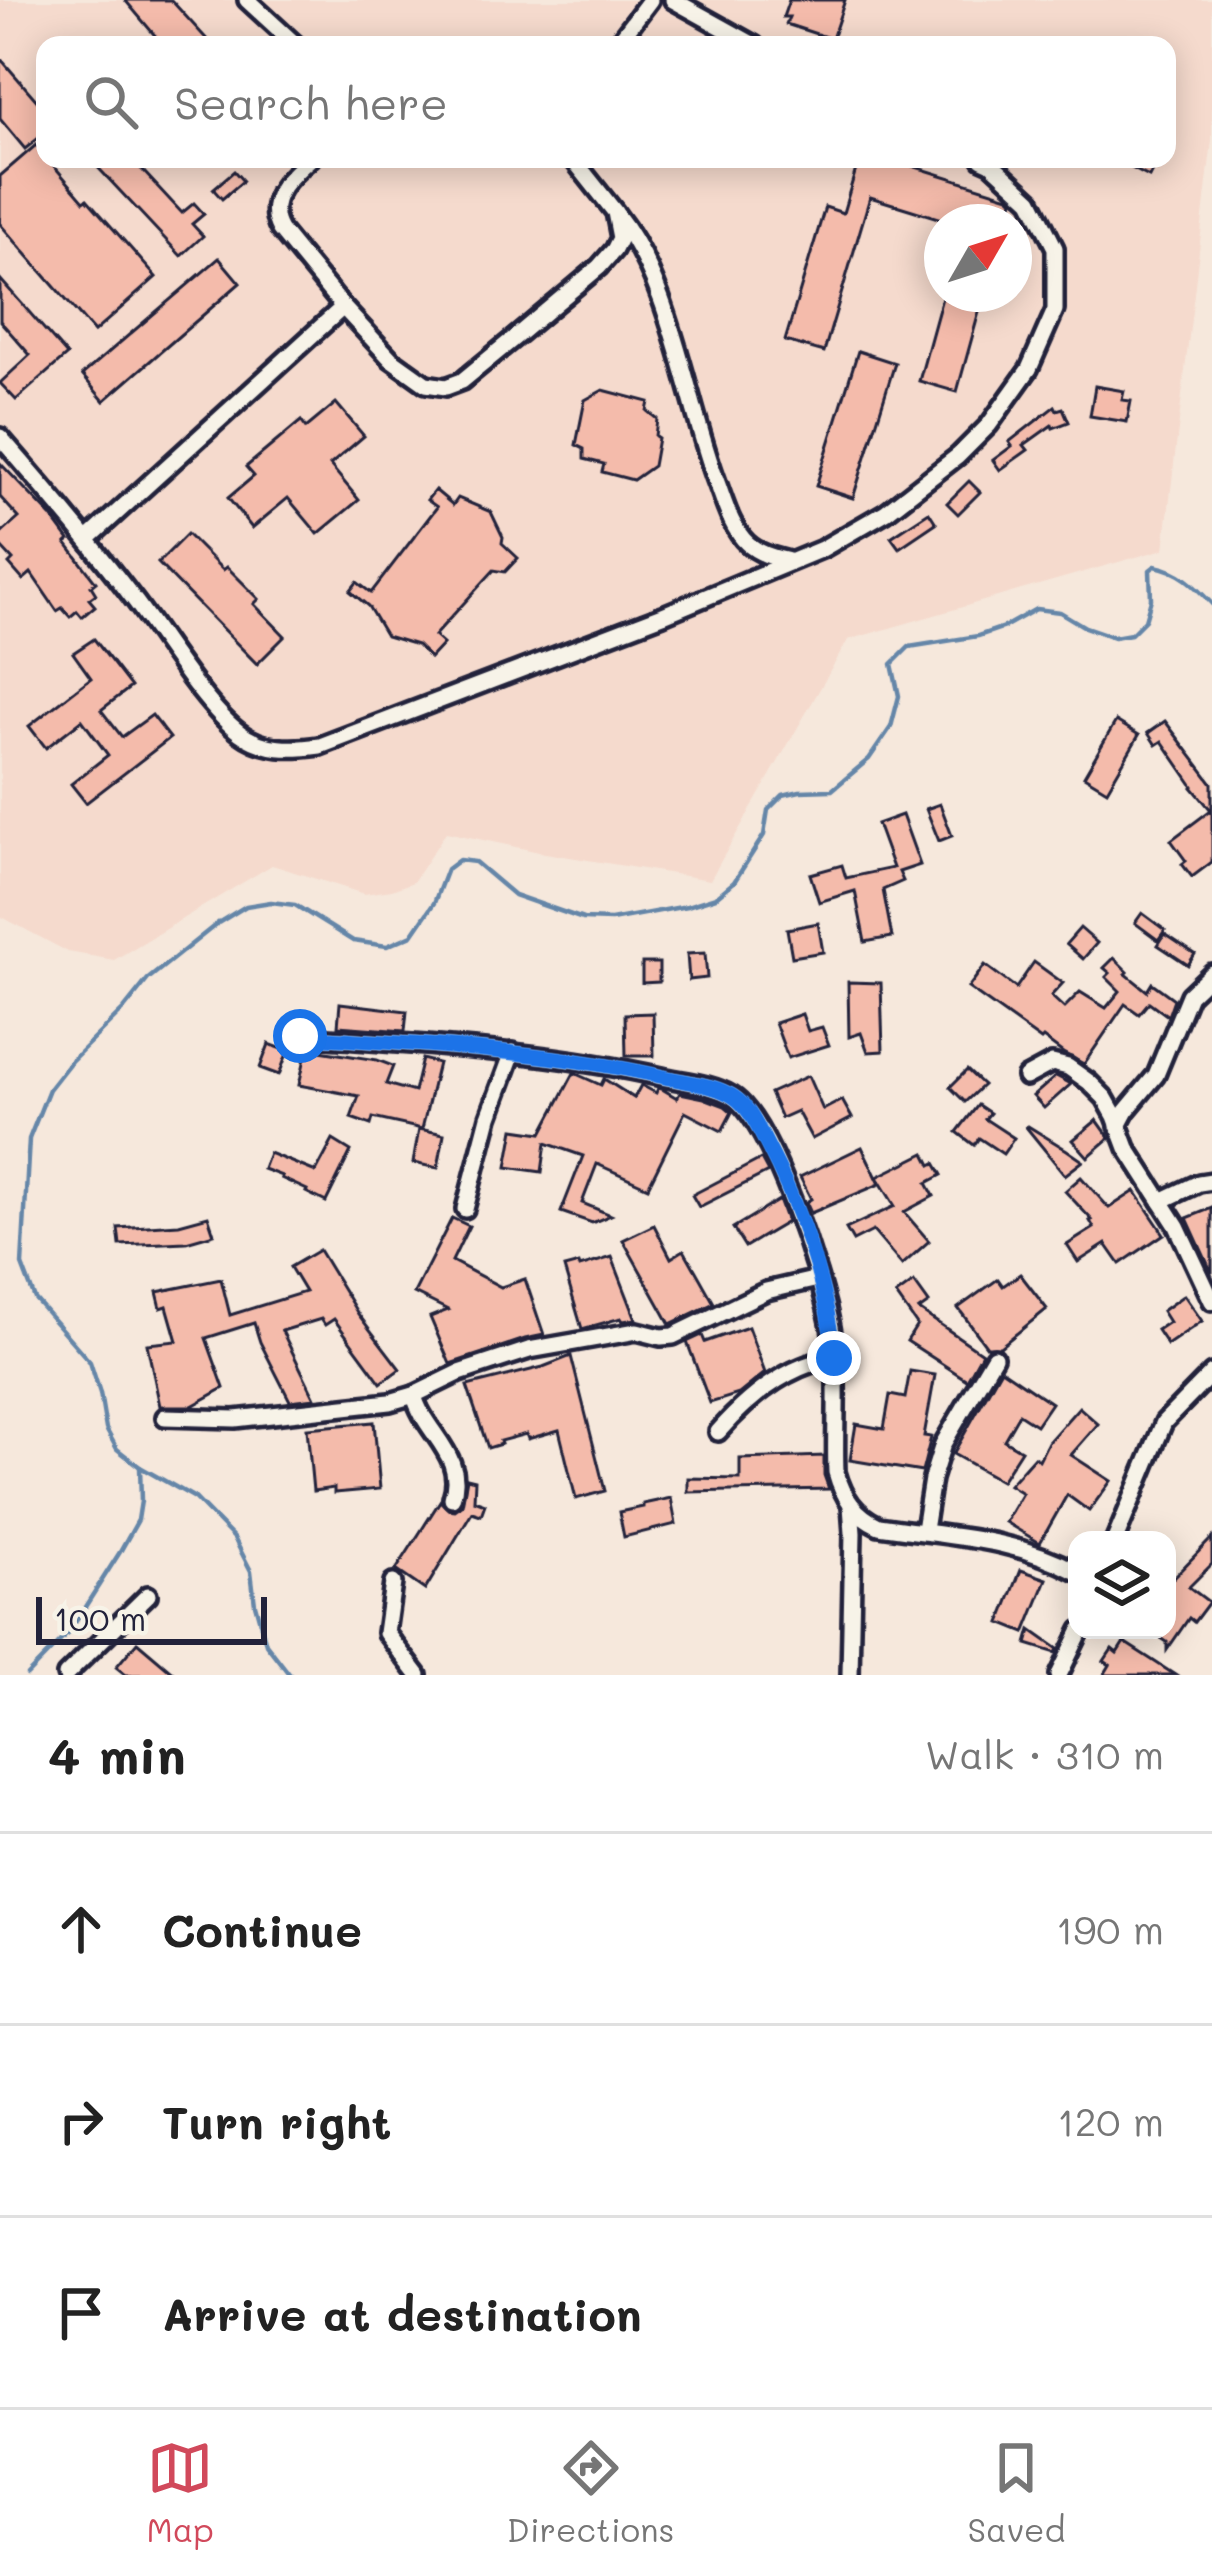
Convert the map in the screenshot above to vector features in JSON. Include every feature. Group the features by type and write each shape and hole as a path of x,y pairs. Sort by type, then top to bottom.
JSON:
{"street":[{"path":"247,0 286,36"},
{"path":"623,36 650,0"},
{"path":"673,0 738,36"},
{"path":"301,168 282,187 274,204 274,219 343,307 392,359 426,384 446,387 462,381 599,267 620,238 615,212"},
{"path":"580,168 631,232 653,280 704,445 744,541 765,556 791,561"},
{"path":"0,437 88,538 215,708 241,734 290,750 320,746 822,549 886,512 958,456 989,425 1029,369 1055,310 1055,248 1031,200 996,168"},
{"path":"88,538 343,307"},
{"path":"1118,1126 1156,1075 1189,995 1212,973"},
{"path":"300,1036 514,1052 636,1071 734,1097 750,1113 774,1157 818,1279 834,1358 836,1472 851,1506 879,1526 1003,1542 1068,1568"},
{"path":"465,1209 489,1117 514,1052"},
{"path":"1026,1077 1052,1064 1068,1067 1105,1098 1127,1148 1177,1226 1212,1301"},
{"path":"1161,1201 1212,1181"},
{"path":"165,1417 235,1419 390,1402 529,1350 637,1331 673,1336 766,1291 818,1279"},
{"path":"924,1530 943,1444 994,1357"},
{"path":"718,1432 743,1403 789,1373 813,1361 834,1358"},
{"path":"1119,1531 1164,1422 1212,1372"},
{"path":"413,1395 418,1413 447,1449 456,1488 452,1498"},
{"path":"850,1675 851,1506"},
{"path":"393,1583 386,1633 418,1675"},
{"path":"67,1675 148,1594"},
{"path":"1059,1675 1077,1639"}],"shaded area":[{"path":"0,0 1212,0 1212,140 1164,549 848,640 710,880 446,832 413,882 364,894 272,865 114,960 68,952 0,916"}],"building":[{"path":"125,0 171,0 204,36 155,36"},
{"path":"789,0 845,0 833,36 786,24 789,17 783,17"},
{"path":"0,58 36,100 36,140 25,149 0,119"},
{"path":"36,145 36,168 56,168 156,277 94,332 0,224 0,176"},
{"path":"98,168 140,168 182,213 194,203 204,214 192,224 203,236 181,256"},
{"path":"856,168 919,168 1013,200 1012,204 924,204 924,214 870,197 824,352 785,341 825,207 843,213"},
{"path":"1132,168 1154,168 1149,177"},
{"path":"234,171 243,181 222,199 213,189"},
{"path":"219,258 240,283 104,401 82,375"},
{"path":"0,279 67,355 16,400 0,383 30,355 0,321"},
{"path":"938,312 979,312 957,392 919,381"},
{"path":"858,351 895,363 853,498 816,486"},
{"path":"1095,386 1124,391 1122,400 1131,401 1127,422 1090,416"},
{"path":"603,390 649,402 647,411 657,419 653,466 633,480 602,472 604,464 584,459 584,449 576,445 585,400"},
{"path":"336,403 364,436 330,465 359,500 318,534 288,498 252,528 228,498 254,476 246,467 301,421 306,428"},
{"path":"1055,406 1063,408 1069,422 1052,425 1000,470 993,460"},
{"path":"0,463 52,517 96,582 91,586 96,594 89,599 95,606 82,617 77,611 70,617 62,608 57,611 31,573 23,580 9,564 13,560 0,546 0,535 19,518 0,497"},
{"path":"969,481 980,492 958,514 947,503"},
{"path":"435,490 453,505 458,498 491,512 502,543 518,558 505,572 494,570 434,636 443,644 430,658 417,645 386,636 368,606 350,591 357,582 371,593 437,507 427,500"},
{"path":"929,512 936,523 899,548 891,537"},
{"path":"187,534 259,599 254,604 285,636 257,664 158,563"},
{"path":"94,639 131,687 101,710 122,737 152,715 170,738 86,803 71,784 108,755 82,720 46,748 29,726 91,678 73,653"},
{"path":"1116,721 1139,735 1107,790 1084,776"},
{"path":"1165,721 1212,783 1212,862 1192,877 1171,840 1211,810 1162,741 1156,745 1148,733"},
{"path":"940,804 952,836 939,841 926,809"},
{"path":"902,815 920,865 899,872 903,881 883,890 892,937 865,942 855,891 819,902 810,874 842,865 846,878 893,868 877,824"},
{"path":"1142,913 1165,930 1158,940 1135,923"},
{"path":"818,923 823,952 792,957 787,929"},
{"path":"1080,928 1097,943 1083,959 1066,944"},
{"path":"1165,934 1195,954 1188,965 1158,945"},
{"path":"705,953 707,978 689,980 687,954"},
{"path":"1114,958 1147,991 1152,983 1174,999 1168,1016 1149,1002 1139,1014 1125,1004 1084,1064 968,988 985,965 1016,988 1034,962 1063,983 1051,996 1064,1008 1080,992 1106,1008 1120,991 1104,968"},
{"path":"642,963 659,963 659,982 642,983"},
{"path":"848,982 881,983 883,1051 868,1052 861,1033 849,1037"},
{"path":"340,1003 407,1011 405,1031 338,1026"},
{"path":"653,1013 654,1056 626,1056 625,1014"},
{"path":"802,1014 808,1031 822,1027 829,1045 788,1058 775,1023"},
{"path":"269,1044 288,1051 279,1075 260,1068"},
{"path":"307,1049 393,1066 386,1084 414,1092 422,1059 438,1063 422,1129 373,1118 371,1125 351,1118 359,1096 299,1085"},
{"path":"967,1070 983,1085 965,1102 950,1087"},
{"path":"574,1073 601,1085 604,1079 634,1098 641,1085 677,1098 680,1093 704,1098 732,1112 722,1131 685,1112 648,1187 597,1164 582,1203 611,1215 592,1223 561,1212 583,1156 546,1143 542,1172 507,1167 514,1129 542,1133"},
{"path":"808,1076 823,1110 842,1100 852,1118 812,1139 797,1111 781,1118 770,1093"},
{"path":"1056,1076 1071,1084 1044,1108 1033,1096"},
{"path":"978,1105 990,1113 985,1119 1014,1138 1003,1154 979,1138 974,1145 957,1132"},
{"path":"1097,1120 1110,1138 1088,1157 1073,1140"},
{"path":"1028,1126 1083,1161 1065,1175"},
{"path":"419,1129 444,1134 438,1168 413,1163"},
{"path":"333,1140 351,1151 326,1202 263,1169 269,1153 316,1172"},
{"path":"862,1147 880,1184 811,1213 806,1202 811,1199 800,1177"},
{"path":"925,1153 942,1175 927,1183 934,1196 904,1212 929,1241 902,1265 873,1231 853,1241 846,1229 895,1206 877,1177"},
{"path":"761,1159 768,1172 699,1207 692,1195"},
{"path":"1081,1177 1109,1208 1135,1191 1164,1234 1120,1264 1106,1244 1078,1262 1067,1245 1094,1228 1065,1191"},
{"path":"779,1200 787,1222 745,1247 733,1228"},
{"path":"1212,1208 1212,1273 1187,1218"},
{"path":"208,1216 214,1234 186,1242 120,1245 118,1228 179,1224"},
{"path":"452,1218 469,1226 452,1261 501,1287 525,1279 544,1335 450,1364 430,1317 448,1310 414,1293"},
{"path":"654,1225 671,1258 684,1250 714,1303 670,1324 623,1240"},
{"path":"319,1250 358,1314 400,1369 381,1383 334,1319 325,1325 321,1319 282,1331 315,1398 290,1401 254,1323 206,1338 224,1388 192,1406 160,1406 147,1344 177,1341 167,1306 161,1308 157,1292 221,1279 230,1315 305,1292 290,1267"},
{"path":"612,1257 636,1319 621,1318 582,1329 564,1268"},
{"path":"1020,1274 1047,1309 1000,1347 987,1347 958,1308 998,1279 1003,1286"},
{"path":"914,1282 929,1303 919,1310 982,1353 967,1380 907,1341 917,1325 896,1295"},
{"path":"1184,1295 1202,1321 1167,1345 1157,1330 1169,1322 1162,1311"},
{"path":"748,1327 765,1373 739,1394 710,1403 687,1342 702,1335 705,1342"},
{"path":"571,1356 605,1491 576,1499 559,1430 528,1439 526,1434 488,1448 467,1386"},
{"path":"1001,1369 1051,1403 1036,1425 1019,1414 1004,1440 1021,1450 1001,1481 953,1454"},
{"path":"910,1371 935,1375 924,1436 931,1437 922,1472 850,1460 856,1424 884,1429 890,1395 905,1398"},
{"path":"1079,1407 1098,1424 1071,1455 1111,1481 1089,1511 1067,1495 1040,1543 1005,1522 1022,1493 1009,1485 1034,1457 1039,1460 1048,1442"},
{"path":"374,1422 380,1489 313,1491 307,1428"},
{"path":"824,1456 829,1489 688,1492 688,1478 740,1479 740,1459"},
{"path":"467,1478 475,1480 474,1500 485,1504 481,1515 472,1512 425,1590 396,1570 440,1501 448,1509 462,1505"},
{"path":"671,1498 676,1524 624,1537 619,1512"},
{"path":"1212,1538 1212,1564 1189,1587 1209,1602 1176,1637 1176,1575"},
{"path":"1021,1570 1047,1579 1025,1633 1000,1623"},
{"path":"1031,1630 1058,1649 1056,1653 1027,1644"},
{"path":"137,1642 176,1675 126,1675 116,1667"},
{"path":"1124,1642 1175,1675 1104,1675 1110,1665 1104,1661"}],"waterway":[{"path":"290,1675 266,1644 251,1571 234,1538 195,1498 117,1449 106,1429 90,1362 35,1299 22,1265 29,1139 49,1089 71,1061 148,979 246,906 295,905 353,941 387,946 412,935 434,903 447,869 459,860 475,862 514,895 583,919 611,920 716,897 734,882 764,835 768,810 783,795 832,790 869,759 891,727 899,696 892,664 909,647 978,636 1036,609 1060,612 1114,637 1131,634 1145,620 1151,599 1150,570 1155,566 1180,575 1212,604"},
{"path":"27,1675 69,1632 138,1520 140,1467"}],"route":[{"path":"300,1036 514,1052 636,1071 734,1097 750,1113 796,1209 831,1326 834,1358"}]}
